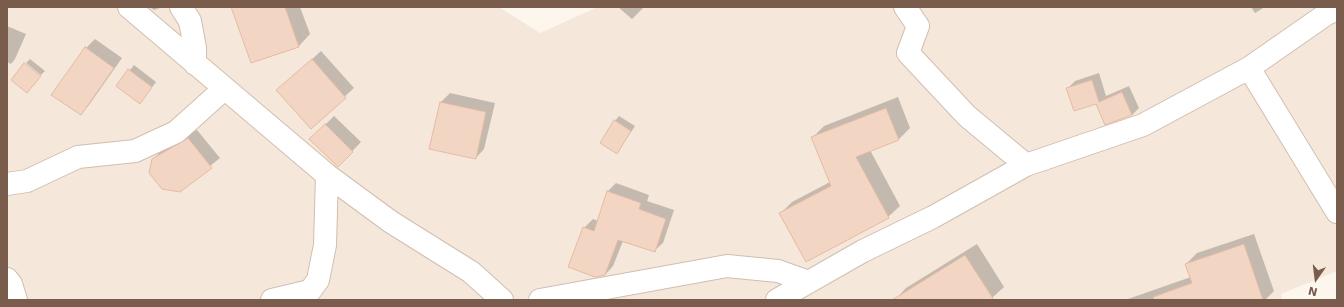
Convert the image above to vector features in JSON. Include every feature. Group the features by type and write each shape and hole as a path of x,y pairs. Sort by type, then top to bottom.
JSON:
{"street":[{"path":"129,7 327,175 391,222 471,272 502,300"},
{"path":"182,7 190,21 195,48 195,64"},
{"path":"904,7 918,26 908,52 967,116 1026,165"},
{"path":"777,300 863,251 933,217 1026,165 1143,124 1249,68 1328,13 1337,10"},
{"path":"1249,68 1337,212"},
{"path":"7,184 27,181 78,157 135,150 176,132 224,89"},
{"path":"272,300 310,291 318,280 325,245 327,175"},
{"path":"540,300 727,266 778,271 809,282"},
{"path":"7,279 11,284 16,300"}],"shaded area":[{"path":"7,7 499,7 540,33 598,7 1337,7 1337,271 1281,294 1282,300 7,300"}],"building":[{"path":"231,7 285,7 299,47 251,63"},
{"path":"85,47 114,68 81,115 51,95"},
{"path":"312,59 346,98 311,129 276,90"},
{"path":"24,63 41,76 27,93 11,80"},
{"path":"128,69 152,87 140,104 116,86"},
{"path":"1092,80 1099,102 1122,92 1132,115 1105,125 1096,104 1074,111 1066,88"},
{"path":"440,102 486,112 476,159 429,149"},
{"path":"886,108 899,140 856,157 889,218 806,262 779,213 831,186 811,137"},
{"path":"614,120 631,131 617,154 600,143"},
{"path":"325,124 353,152 338,167 309,139"},
{"path":"188,138 212,168 180,192 162,189 149,173 152,159"},
{"path":"607,191 641,203 639,209 666,219 655,252 618,240 605,275 595,277 568,267 583,227 594,231"},
{"path":"1244,244 1263,300 1154,300 1153,297 1192,283 1185,264"},
{"path":"965,255 994,300 892,300"}]}
